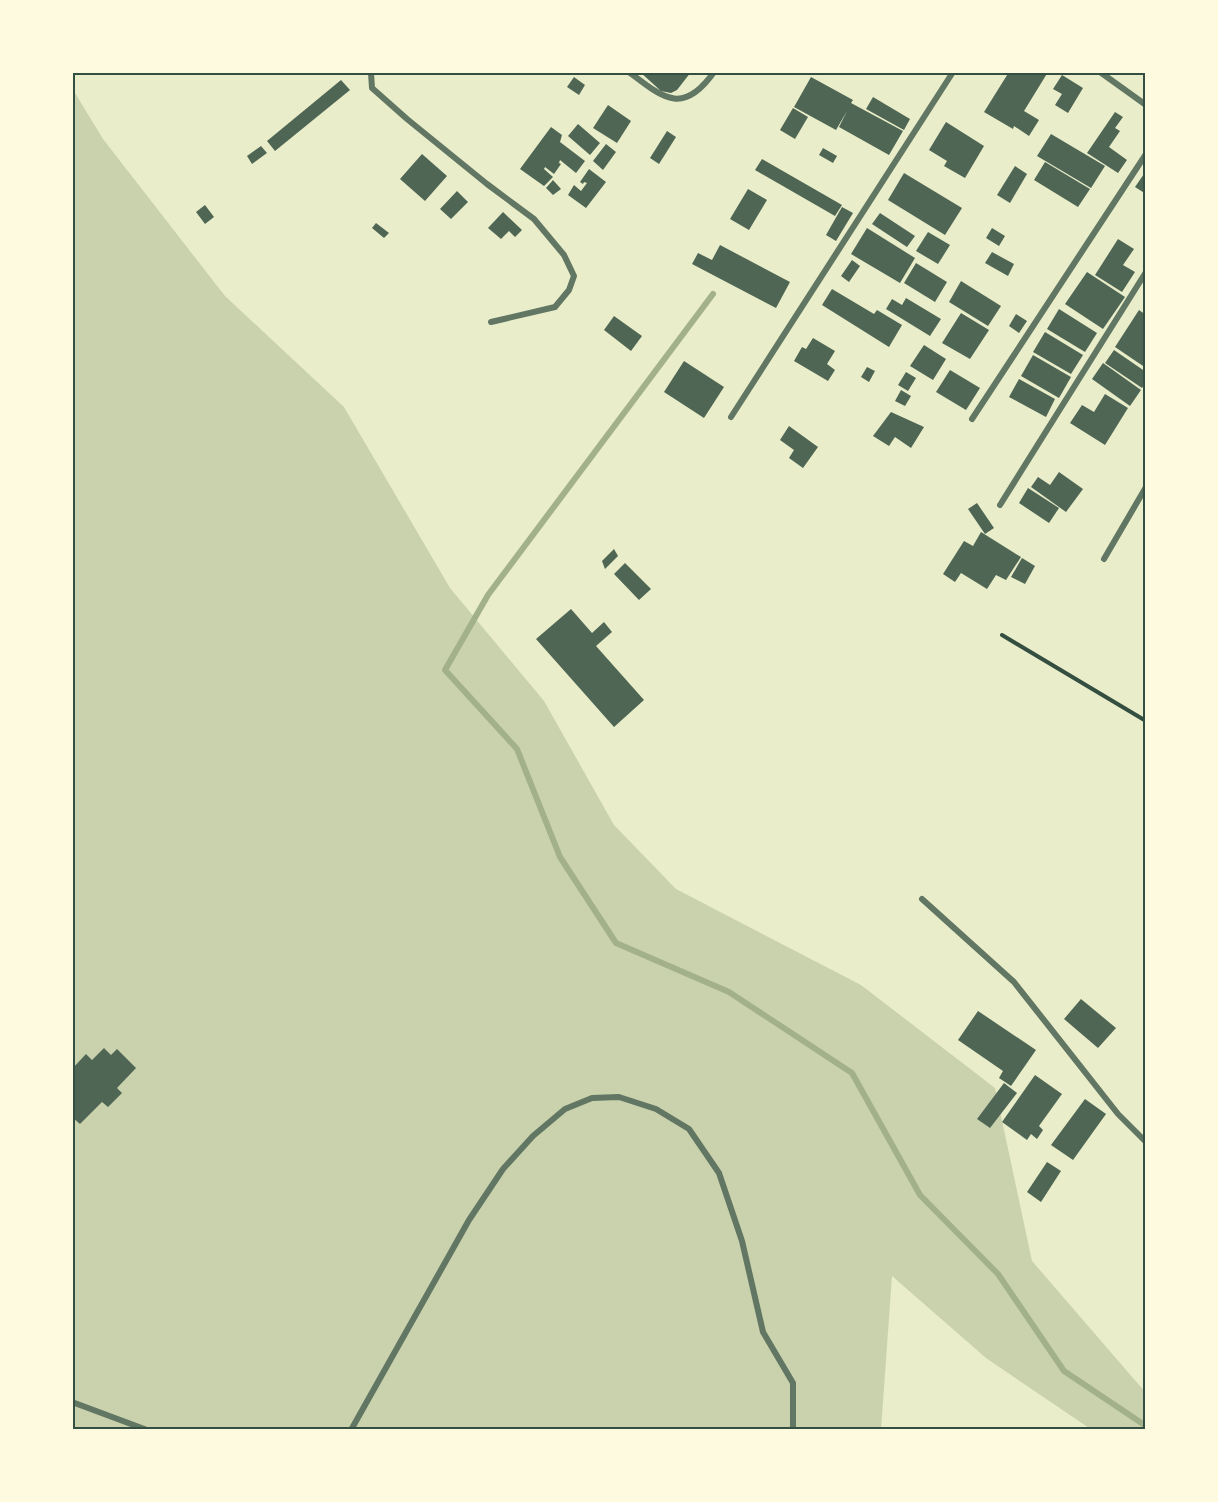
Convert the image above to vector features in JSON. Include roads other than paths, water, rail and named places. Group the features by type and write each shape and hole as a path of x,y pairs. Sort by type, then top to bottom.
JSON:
{"street":[{"path":"373,72 371,73 372,88 487,184 534,219 564,255 574,276 569,291 555,307 491,322"},
{"path":"629,72 659,95 681,99 703,88 714,72"},
{"path":"731,417 953,72"},
{"path":"1100,72 1146,105"},
{"path":"972,419 1146,154"},
{"path":"1000,505 1146,272"},
{"path":"1104,559 1146,487"},
{"path":"922,899 1014,982 1118,1114 1146,1142"},
{"path":"351,1430 469,1220 503,1169 533,1136 565,1109 592,1098 619,1096 657,1109 689,1129 719,1173 742,1241 763,1332 793,1383 793,1430"},
{"path":"72,1402 147,1430"}],"waterway":[{"path":"713,294 488,595 445,670 517,749 560,857 616,943 729,992 852,1073 920,1195 998,1274 1064,1371 1146,1426"}]}
